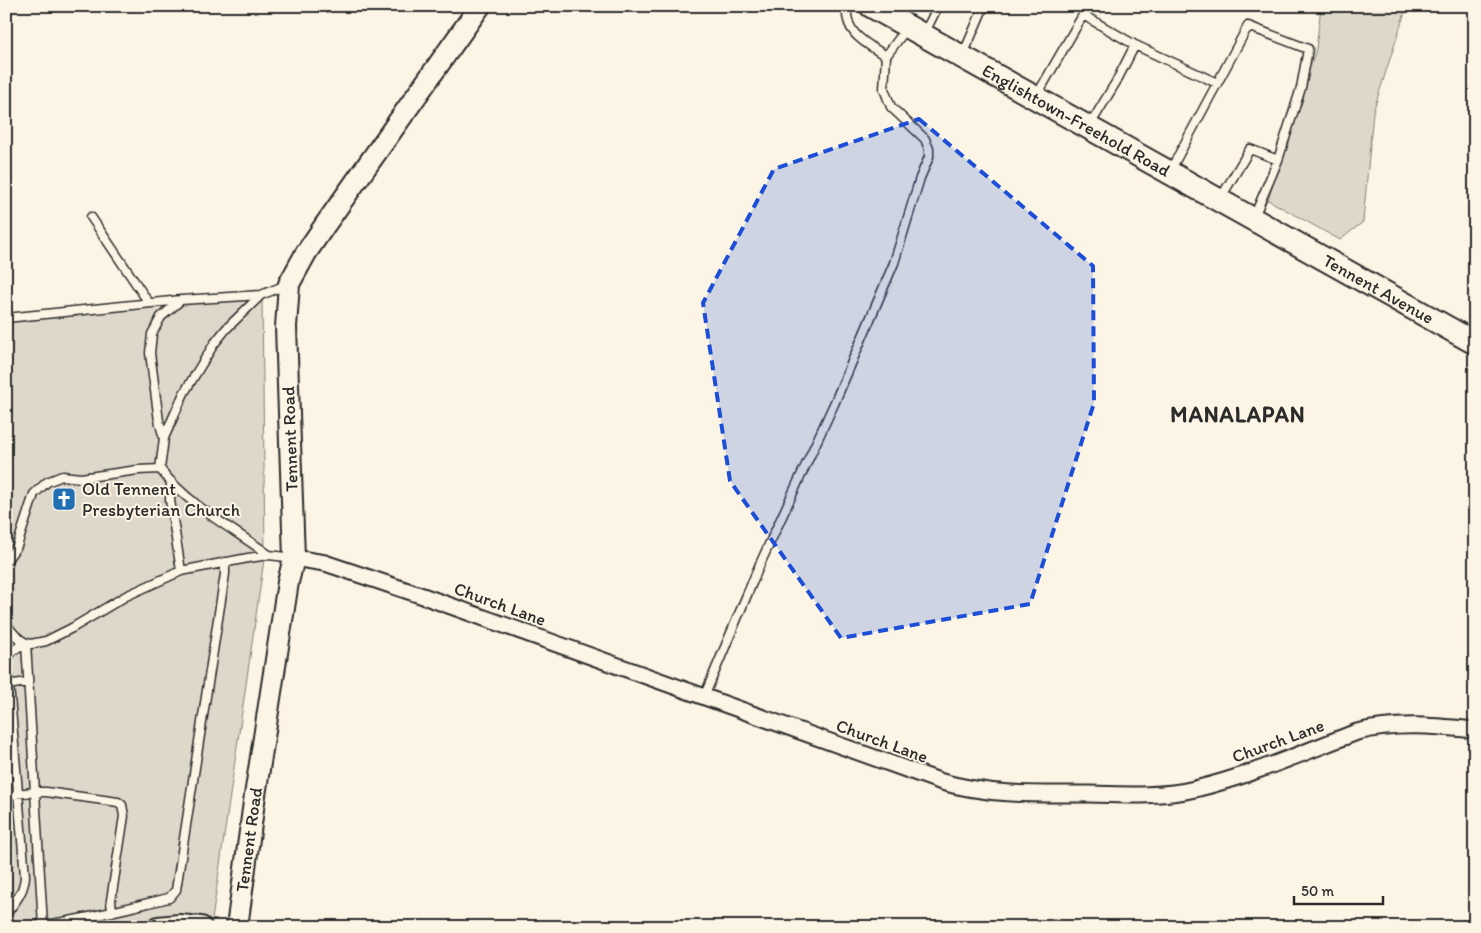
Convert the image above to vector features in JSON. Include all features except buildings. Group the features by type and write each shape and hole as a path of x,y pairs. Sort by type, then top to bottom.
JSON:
{"main road":[{"name":"Englishtown-Freehold Road","path":"871,6 1282,235"},
{"name":"Tennent Avenue","path":"1282,235 1475,343"}],"street":[{"name":"Tennent Road","path":"237,927 288,582 294,558 286,327 289,284 306,253 325,225 480,6"},
{"name":"Church Lane","path":"294,558 325,563 352,572 963,788 1006,794 1118,795 1183,791 1225,780 1371,728 1425,725 1475,730"},
{"path":"158,927 201,927"}],"lane":[{"path":"847,6 848,24 858,38 886,56"},
{"path":"704,697 760,564 834,404 894,263 920,178 929,157 929,149 925,139 891,107 888,101 884,89 886,56 916,31 938,6"},
{"path":"962,57 984,6"},
{"path":"1036,97 1084,10 1135,44 1217,83"},
{"path":"1170,173 1248,26 1308,49 1301,88 1278,160 1253,219"},
{"path":"1088,127 1116,82 1135,44"},
{"path":"1219,201 1250,149 1278,160"},
{"path":"91,217 149,303"},
{"path":"6,318 181,300 261,295 289,284"},
{"path":"261,295 226,329 209,352 184,393 164,438 160,469 171,483 219,522 269,555"},
{"path":"164,438 159,420 150,353 151,340 161,318 181,300"},
{"path":"6,561 17,546 34,494 47,482 62,476 81,478 160,469"},
{"path":"171,483 170,500 181,571"},
{"path":"6,623 19,640 26,643 39,643 72,628 126,596 181,571 269,555 294,558"},
{"path":"28,927 112,912 169,898 176,890 225,574 225,562"},
{"path":"26,643 43,925"},
{"path":"6,914 20,895 25,881 7,685 7,658 10,652 26,643"},
{"path":"7,685 28,682"},
{"path":"6,794 34,792 118,802 122,805 124,816 111,900 112,912"}],"highlighted area":[{"path":"919,119 1093,266 1094,403 1030,604 841,638 730,481 703,303 774,169"}],"shaded area":[{"path":"1321,6 1407,6 1373,112 1363,222 1340,240 1268,200 1316,49"},
{"path":"262,299 265,553 211,927 6,927 6,322 163,305"}],"place":[{"name":"Old Tennent Presbyterian Church","path":"64,499"}],"district":[{"name":"MANALAPAN","path":"1238,414"}]}
